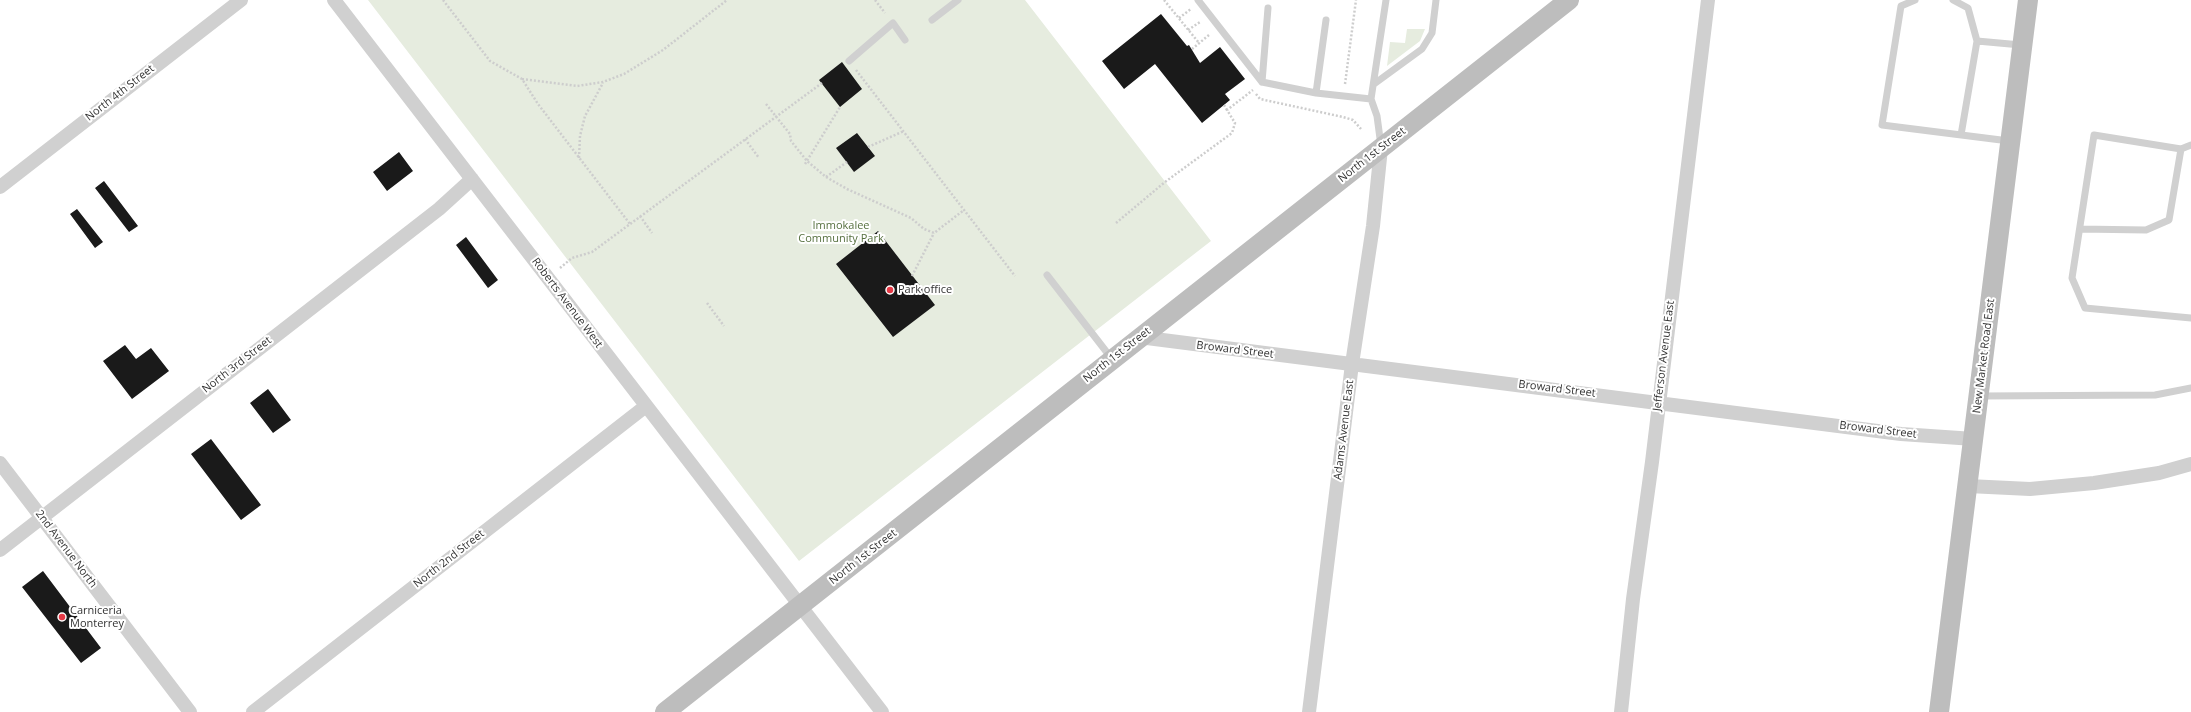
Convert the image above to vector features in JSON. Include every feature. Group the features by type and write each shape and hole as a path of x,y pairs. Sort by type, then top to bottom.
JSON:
{"street":[{"name":"North 4th Street","path":"0,187 241,0"},
{"name":"Roberts Avenue West","path":"334,0 799,607 882,712"},
{"name":"North 1st Street","path":"665,712 1139,337 1569,0"},
{"name":"Jefferson Avenue East","path":"1621,712 1708,0"},
{"name":"New Market Road East","path":"1939,712 2028,0"},
{"name":"Adams Avenue East","path":"1309,712 1352,364 1373,226 1381,148"},
{"name":"North 3rd Street","path":"0,550 439,209 472,179"},
{"name":"Broward Street","path":"1139,337 1901,434 1974,439"},
{"name":"North 2nd Street","path":"253,712 646,406"},
{"name":"2nd Avenue North","path":"0,463 190,712"},
{"path":"1968,486 2030,489 2086,484 2159,473 2191,464"}],"lane":[{"path":"932,20 958,0"},
{"path":"1198,0 1262,82 1316,93 1371,99"},
{"path":"1381,148 1378,116 1371,99 1386,0"},
{"path":"1374,84 1422,49 1432,33 1436,0"},
{"path":"1915,0 1901,6 1882,125 2011,142"},
{"path":"1953,0 1968,8 1977,41 1961,135"},
{"path":"1262,82 1268,8"},
{"path":"1316,93 1326,20"},
{"path":"849,60 893,23 906,40"},
{"path":"1977,41 2023,45"},
{"path":"2191,145 2181,149 2094,135 2072,278 2085,308 2191,318"},
{"path":"2080,228 2146,230 2169,220 2181,149"},
{"path":"1047,275 1112,359"},
{"path":"1979,396 2155,395 2191,388"}],"path":[{"path":"443,0 490,61 522,79 577,86 603,82 624,74 645,62 727,0"},
{"path":"875,0 893,23"},
{"path":"1164,0 1199,43"},
{"path":"1340,83 1346,84 1356,0"},
{"path":"1188,30 1199,21"},
{"path":"1192,49 1209,35"},
{"path":"849,60 1015,276"},
{"path":"522,79 538,104 630,224"},
{"path":"579,158 580,136 585,116 603,82"},
{"path":"559,269 572,258 592,252 822,83"},
{"path":"1227,110 1253,90"},
{"path":"766,104 806,162 826,177 866,198 911,218 924,229 934,233"},
{"path":"1116,223 1165,182 1232,133 1235,123 1224,105"},
{"path":"806,162 840,107"},
{"path":"1343,117 1353,120 1361,129"},
{"path":"868,148 904,131"},
{"path":"745,139 759,158"},
{"path":"826,177 847,162"},
{"path":"912,276 934,233 964,210"},
{"path":"640,216 652,233"},
{"path":"707,303 724,326"}],"green space":[{"name":"Immokalee Community Park","path":"368,0 1025,0 1211,241 799,561"},
{"path":"1407,29 1425,29 1420,41 1387,66 1390,42 1405,43"}],"building":[{"path":"1161,14 1187,46 1189,45 1200,63 1220,47 1245,79 1225,94 1230,100 1202,123 1155,64 1124,89 1102,61"},
{"path":"842,62 862,89 840,107 819,80"},
{"path":"857,133 875,156 854,172 836,148"},
{"path":"399,152 413,171 387,191 373,172"},
{"path":"104,181 138,226 129,232 95,188"},
{"path":"77,209 103,242 95,248 70,214"},
{"name":"Park office","path":"878,231 935,305 893,337 836,264"},
{"path":"466,237 498,280 488,288 456,245"},
{"path":"125,345 136,359 151,348 169,371 132,399 103,361"},
{"path":"268,389 291,420 273,433 250,403"},
{"path":"211,439 261,505 241,520 191,454"},
{"name":"Carniceria Monterrey","path":"43,571 101,648 81,663 22,587"}],"place":[{"name":"Park office","path":"890,290"},
{"name":"Carniceria Monterrey","path":"62,617"}]}
